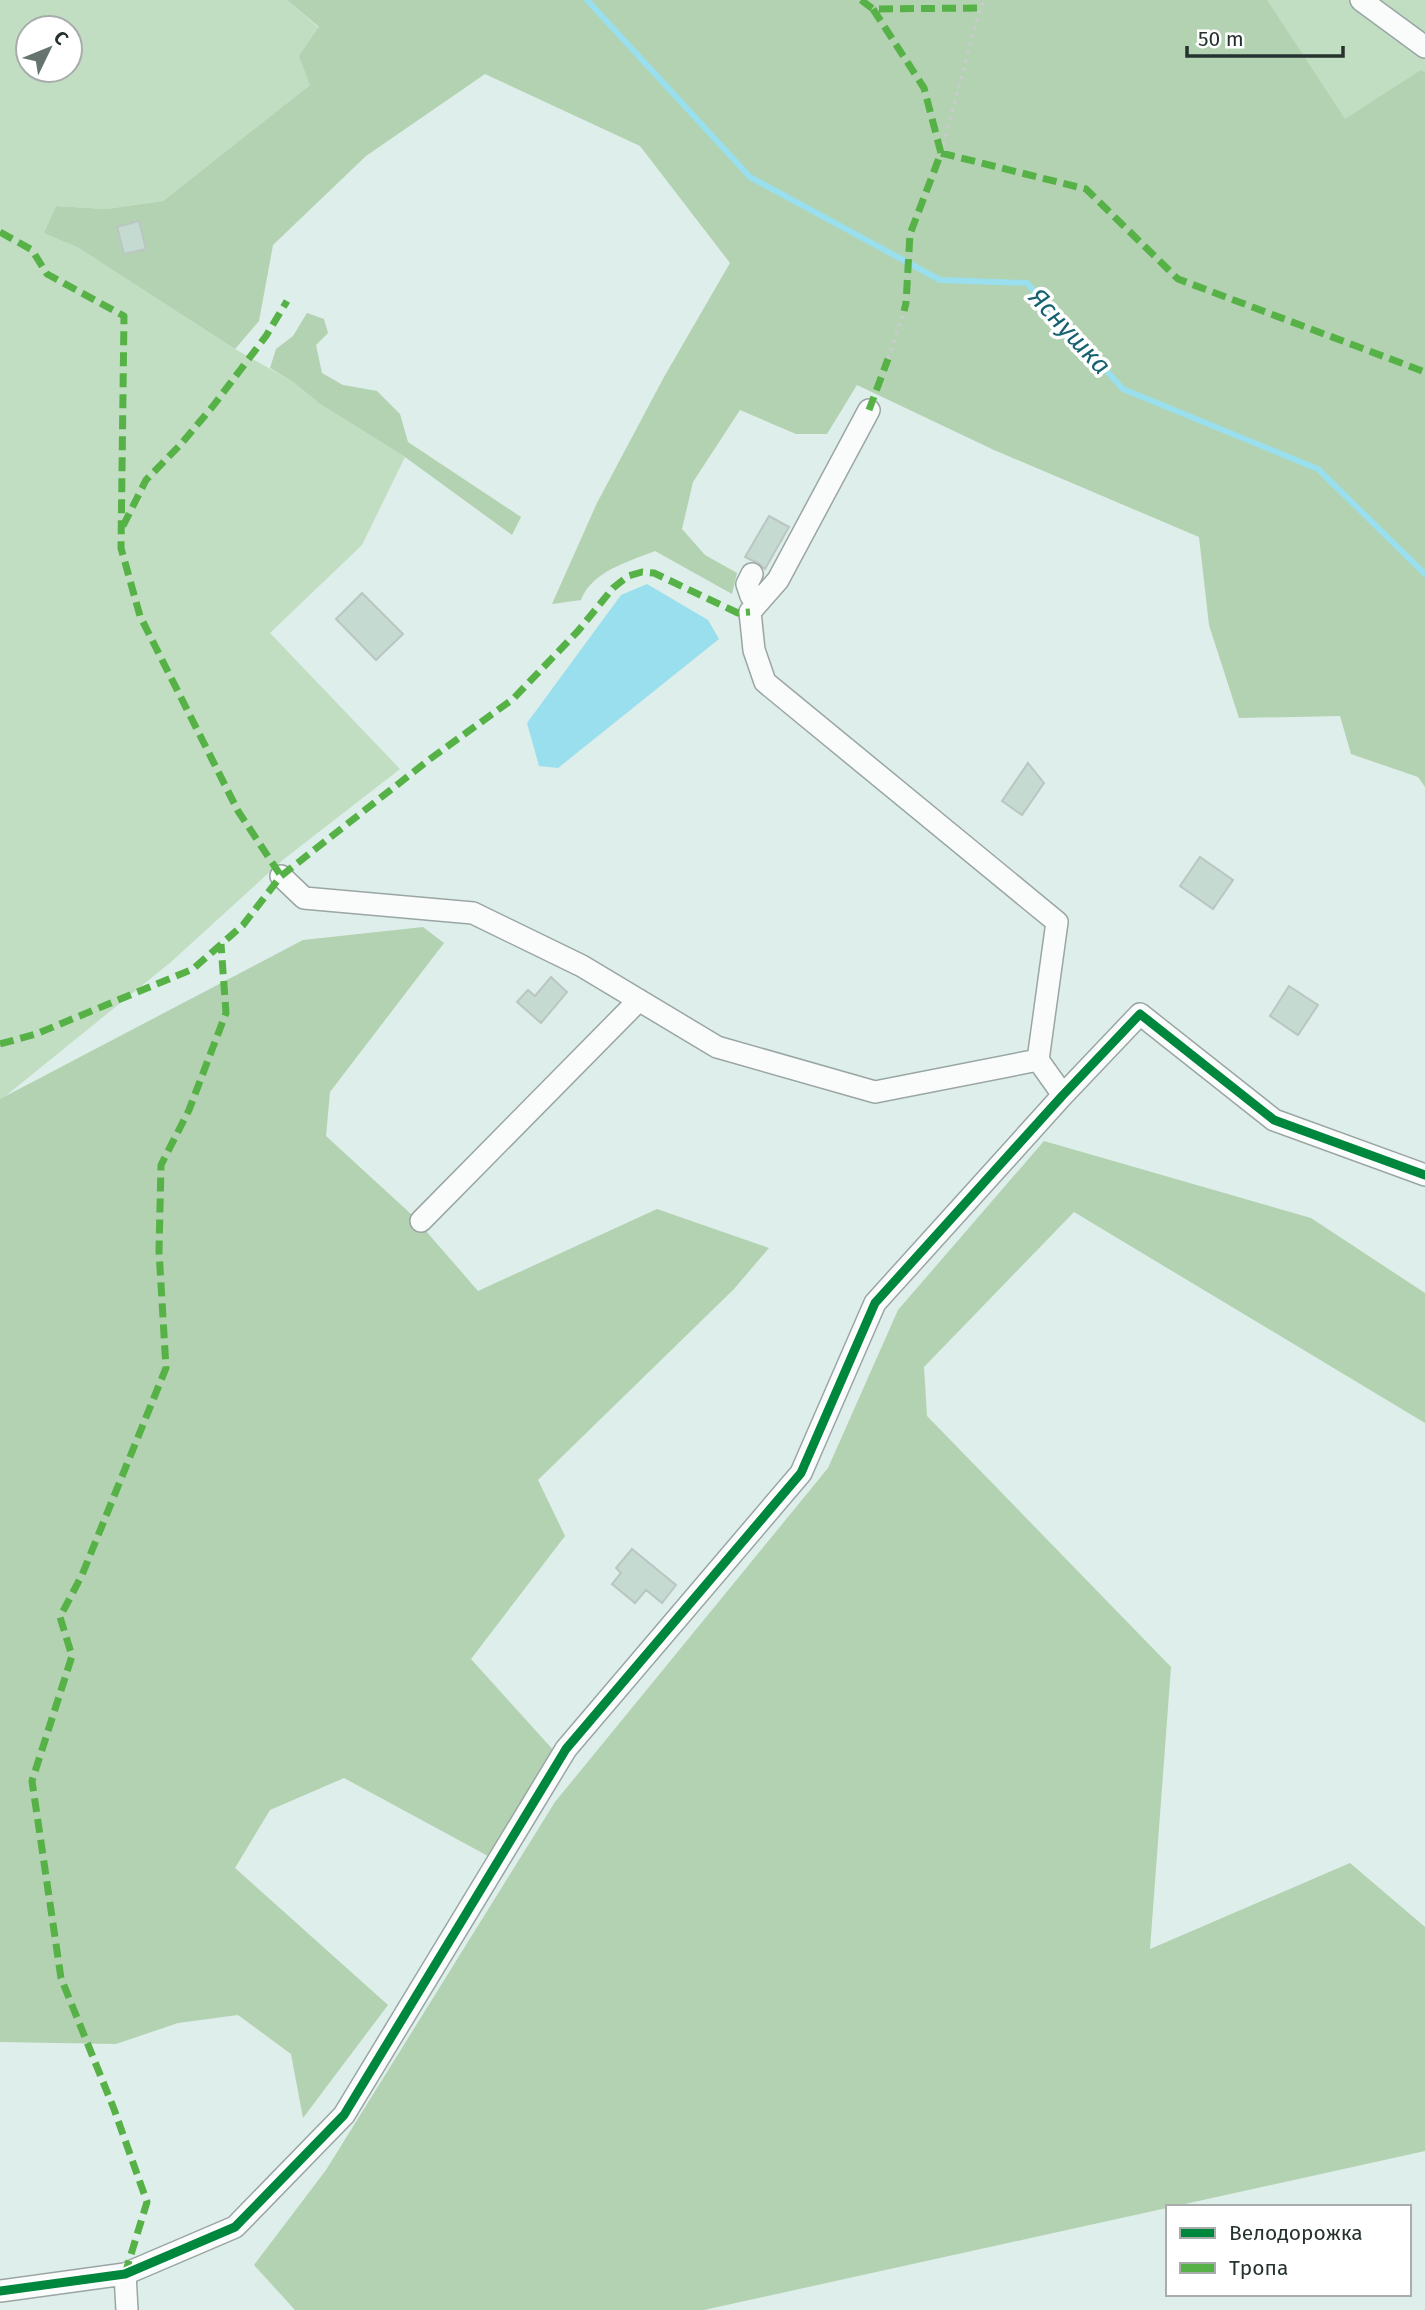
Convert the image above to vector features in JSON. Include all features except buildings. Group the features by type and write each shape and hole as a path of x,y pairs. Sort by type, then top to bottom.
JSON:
{"street":[{"path":"1361,0 1425,47"},
{"path":"869,410 779,580 750,612 754,650 765,682 1057,922 1038,1060 1063,1095"},
{"path":"752,574 747,584 751,596 759,602"},
{"path":"281,876 304,898 473,914 582,966 717,1048 875,1092 1038,1060"},
{"path":"421,1222 639,1000"},
{"path":"0,2291 125,2274 235,2227 344,2115 566,1749 801,1473 875,1303 1140,1014 1274,1120 1425,1175"},
{"path":"125,2274 127,2310"}],"path":[{"path":"941,153 980,8 985,0"},
{"path":"888,359 904,311"}],"green space":[{"path":"0,0 287,0 319,28 310,85 163,201 106,209 56,206 45,232 77,247 235,349 293,382 320,404 405,457 362,545 270,633 400,769 284,859 171,962 0,1099"},
{"path":"287,0 1267,0 1345,119 1421,70 1425,73 1425,787 1418,777 1351,754 1340,716 1239,718 1209,625 1199,537 994,450 857,385 827,434 796,434 740,410 693,482 682,529 705,555 737,573 732,594 655,551 602,575 586,590 581,600 552,604 597,503 664,377 730,263 640,146 485,74 366,156 273,245 259,321 235,349 77,247 44,233 56,206 106,209 163,201 310,85 299,56 319,27"},
{"path":"1005,0 1425,0 1425,239"},
{"path":"307,313 324,319 328,333 316,345 322,373 343,385 377,391 400,414 408,442 521,517 512,535 405,457 320,404 270,368 276,349 293,336"},
{"path":"423,927 444,943 330,1092 326,1136 412,1215 478,1291 657,1209 769,1248 734,1289 538,1480 565,1536 471,1659 555,1752 488,1856 344,1778 270,1810 235,1868 388,2005 303,2118 291,2054 238,2015 178,2023 116,2044 0,2042 0,1099 303,940"},
{"path":"1044,1141 1311,1218 1425,1293 1425,1423 1074,1212 924,1367 927,1416 1171,1667 1150,1949 1350,1863 1425,1927 1425,2151 1180,2205 1166,2205 1166,2208 704,2310 295,2310 254,2265 326,2170 555,1802 828,1468 898,1310"}],"water":[{"path":"647,584 708,620 719,639 558,768 539,766 527,723 621,595"}],"waterway":[{"name":"Яснушка","path":"587,0 750,177 940,280 1027,283 1123,389 1318,469 1425,574"}],"marked path":[{"path":"861,0 873,9 980,8"},
{"path":"873,9 924,88 941,153 910,234 904,311"},
{"path":"941,153 1086,189 1178,279 1425,372"},
{"path":"0,232 32,250 47,274 124,316 121,548 140,616 238,811 281,876"},
{"path":"123,526 146,480 213,406 266,336 287,301"},
{"path":"869,410 888,359"},
{"path":"0,1044 36,1034 193,969 243,925 281,876 430,759 513,699 578,631 613,588 628,576 642,572 654,573 738,613 750,612"},
{"path":"125,2274 147,2202 114,2109 61,1978 32,1781 72,1656 60,1617 82,1575 166,1368 159,1251 161,1165 189,1110 226,1013 221,944"}],"cycle path":[{"path":"0,2291 125,2274 235,2227 344,2115 566,1749 801,1473 875,1303 1140,1014 1274,1120 1425,1175"}]}
